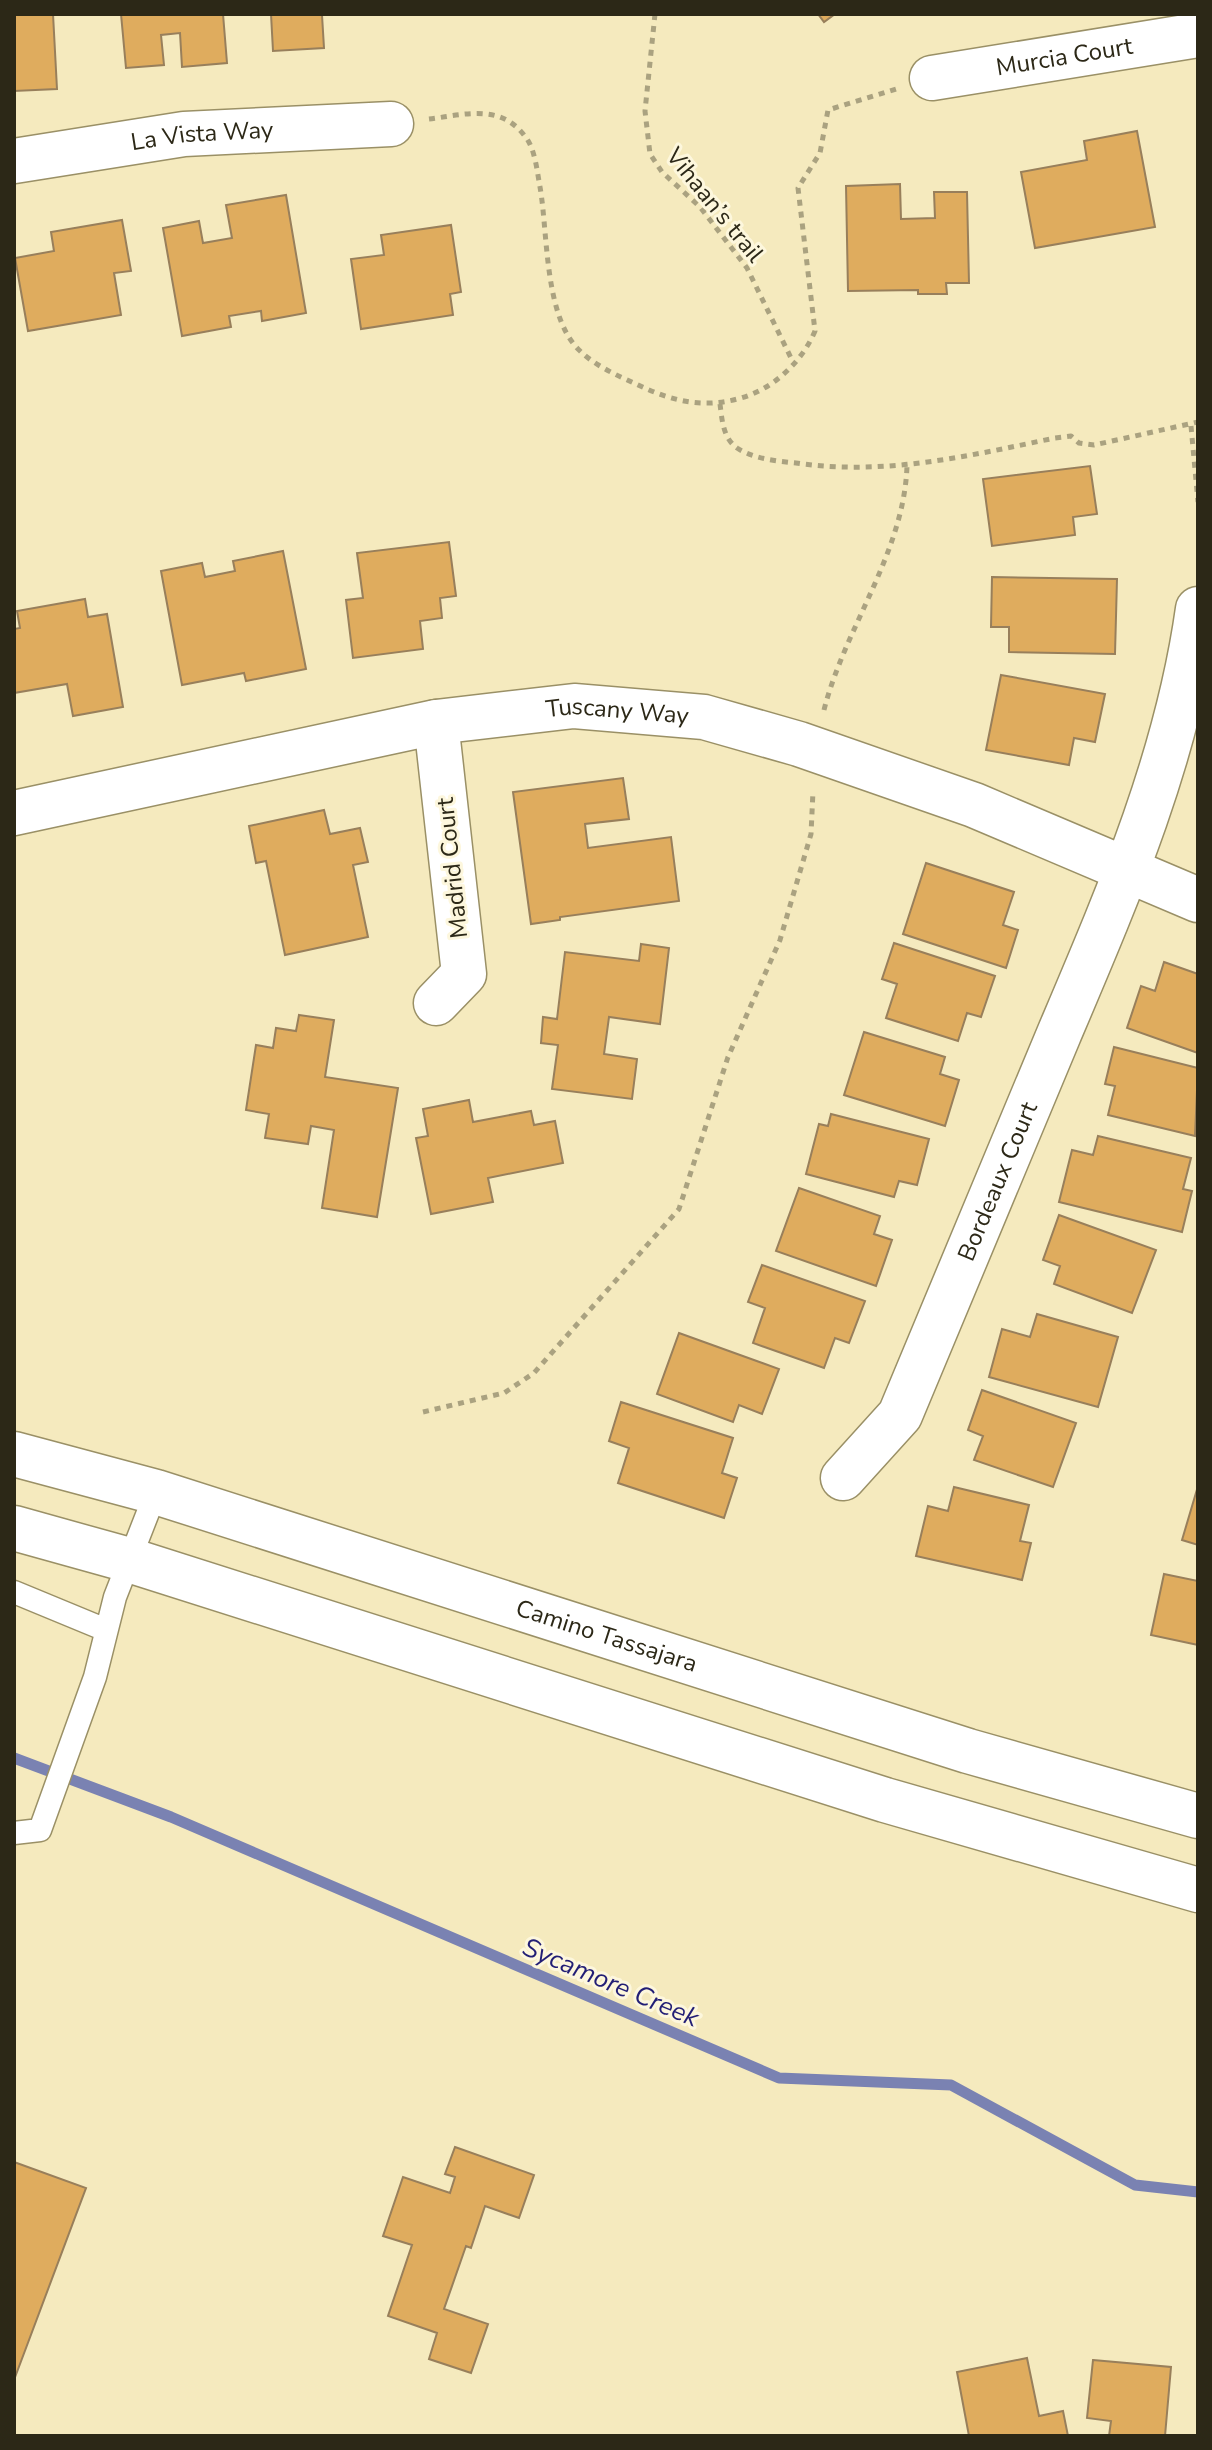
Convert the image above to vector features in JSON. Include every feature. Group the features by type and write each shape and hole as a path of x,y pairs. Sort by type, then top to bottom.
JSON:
{"street":[{"name":"Murcia Court","path":"932,78 1198,35"},
{"name":"La Vista Way","path":"14,161 184,134 391,124"},
{"name":"Bordeaux Court","path":"843,1478 900,1415 1128,871 1169,752 1190,663 1198,609"},
{"name":"Tuscany Way","path":"14,813 436,722 574,706 704,717 815,750 974,805 1198,900"},
{"name":"Madrid Court","path":"436,722 464,974 436,1003"},
{"name":"Camino Tassajara","path":"14,1454 156,1492 968,1751 1198,1816"},
{"path":"14,1528 129,1560 885,1800 1198,1890"}],"lane":[{"path":"14,1833 40,1830 89,1690 129,1560 156,1492"},
{"path":"14,1592 106,1630"}],"path":[{"name":"Vihaan’s trail","path":"655,14 645,111 650,154 662,172 700,207 747,268 793,362"},
{"path":"391,124 479,111 513,124 526,136 535,161 552,287 562,326 577,349 605,369 640,386 677,400 720,404 760,393 808,346 815,331 798,188 820,153 828,110 932,78"},
{"path":"720,404 723,431 735,447 761,458 821,467 907,466 1071,436 1079,443 1094,445 1198,422"},
{"path":"1191,426 1198,502"},
{"path":"423,1412 504,1393 534,1373 679,1209 728,1057 780,940 811,834 815,750 826,703 894,532 906,491 907,466"}],"building":[{"path":"14,14 53,14 57,89 14,91"},
{"path":"121,14 223,14 227,63 182,67 180,33 161,35 164,65 126,68"},
{"path":"271,14 341,14 322,15 324,48 273,51"},
{"path":"818,14 835,14 824,22"},
{"path":"1137,131 1155,227 1035,248 1021,172 1087,160 1084,141"},
{"path":"900,184 901,219 935,218 934,192 967,192 969,283 946,283 947,294 918,294 918,290 848,291 846,186"},
{"path":"286,195 306,313 262,321 261,311 229,316 231,327 182,336 163,228 199,221 203,243 232,238 226,205"},
{"path":"122,220 131,271 114,273 121,315 28,331 15,258 54,251 51,232"},
{"path":"451,225 461,292 450,294 453,315 361,329 351,259 384,255 381,235"},
{"path":"1090,466 1097,514 1073,517 1075,535 992,546 983,479"},
{"path":"449,542 456,596 440,598 442,618 420,621 423,649 353,658 346,600 363,598 357,553"},
{"path":"283,551 306,669 246,681 244,673 182,685 161,571 202,563 205,577 235,571 233,561"},
{"path":"992,577 1117,579 1115,654 1009,652 1009,627 991,627"},
{"path":"85,599 88,617 107,614 123,707 73,716 67,684 14,693 14,629 20,628 17,611"},
{"path":"1001,675 1105,694 1095,742 1074,738 1069,765 986,750"},
{"path":"623,778 629,819 585,824 588,848 671,837 679,901 560,917 560,920 531,924 513,792"},
{"path":"324,810 330,834 360,828 368,862 353,865 368,937 285,955 266,861 256,863 249,826"},
{"path":"926,863 1014,892 1003,925 1018,930 1006,968 903,934"},
{"path":"894,943 995,976 981,1017 967,1013 958,1041 886,1018 897,984 882,979"},
{"path":"641,944 669,948 660,1024 609,1017 604,1054 637,1059 632,1099 552,1089 558,1045 541,1043 543,1017 557,1019 565,952 639,961"},
{"path":"1164,962 1198,974 1198,1053 1127,1028 1141,986 1155,991"},
{"path":"299,1015 334,1020 325,1077 398,1088 377,1217 322,1208 334,1130 311,1126 308,1144 265,1138 269,1114 246,1110 256,1045 273,1048 276,1028 296,1031"},
{"path":"864,1032 945,1057 940,1074 959,1080 945,1126 844,1095"},
{"path":"1114,1047 1198,1068 1195,1136 1108,1115 1115,1086 1105,1084"},
{"path":"469,1100 473,1122 531,1111 534,1125 555,1121 563,1163 488,1178 493,1202 431,1214 416,1138 428,1136 423,1109"},
{"path":"831,1114 929,1139 917,1185 899,1181 894,1197 806,1174 819,1124 828,1126"},
{"path":"1098,1136 1191,1158 1183,1189 1192,1191 1182,1232 1059,1202 1072,1150 1093,1155"},
{"path":"799,1188 880,1216 874,1234 892,1240 876,1286 776,1251"},
{"path":"1059,1215 1156,1250 1132,1313 1054,1284 1060,1266 1043,1260"},
{"path":"762,1265 865,1301 849,1343 835,1338 824,1368 753,1343 765,1308 748,1302"},
{"path":"1037,1314 1118,1337 1098,1407 989,1377 1002,1329 1030,1337"},
{"path":"679,1333 779,1369 762,1414 739,1405 733,1422 657,1394"},
{"path":"982,1390 1076,1423 1053,1487 974,1460 983,1436 968,1430"},
{"path":"621,1402 733,1438 722,1473 737,1478 724,1518 618,1483 629,1448 609,1441"},
{"path":"1198,1486 1198,1545 1182,1540"},
{"path":"954,1487 1029,1505 1020,1541 1031,1543 1022,1580 916,1556 928,1506 948,1511"},
{"path":"1164,1574 1198,1581 1198,1645 1151,1635"},
{"path":"455,2147 534,2175 519,2218 485,2206 471,2248 466,2246 444,2309 488,2324 471,2373 429,2359 437,2333 388,2316 412,2245 383,2236 403,2177 450,2193 455,2177 445,2174"},
{"path":"14,2162 86,2188 14,2380"},
{"path":"1027,2358 1039,2416 1063,2411 1068,2436 969,2436 957,2372"},
{"path":"1093,2360 1171,2367 1165,2436 1109,2436 1111,2421 1087,2418"}],"waterway":[{"name":"Sycamore Creek","path":"14,1758 171,1817 779,2078 951,2085 1135,2185 1198,2192"}]}
